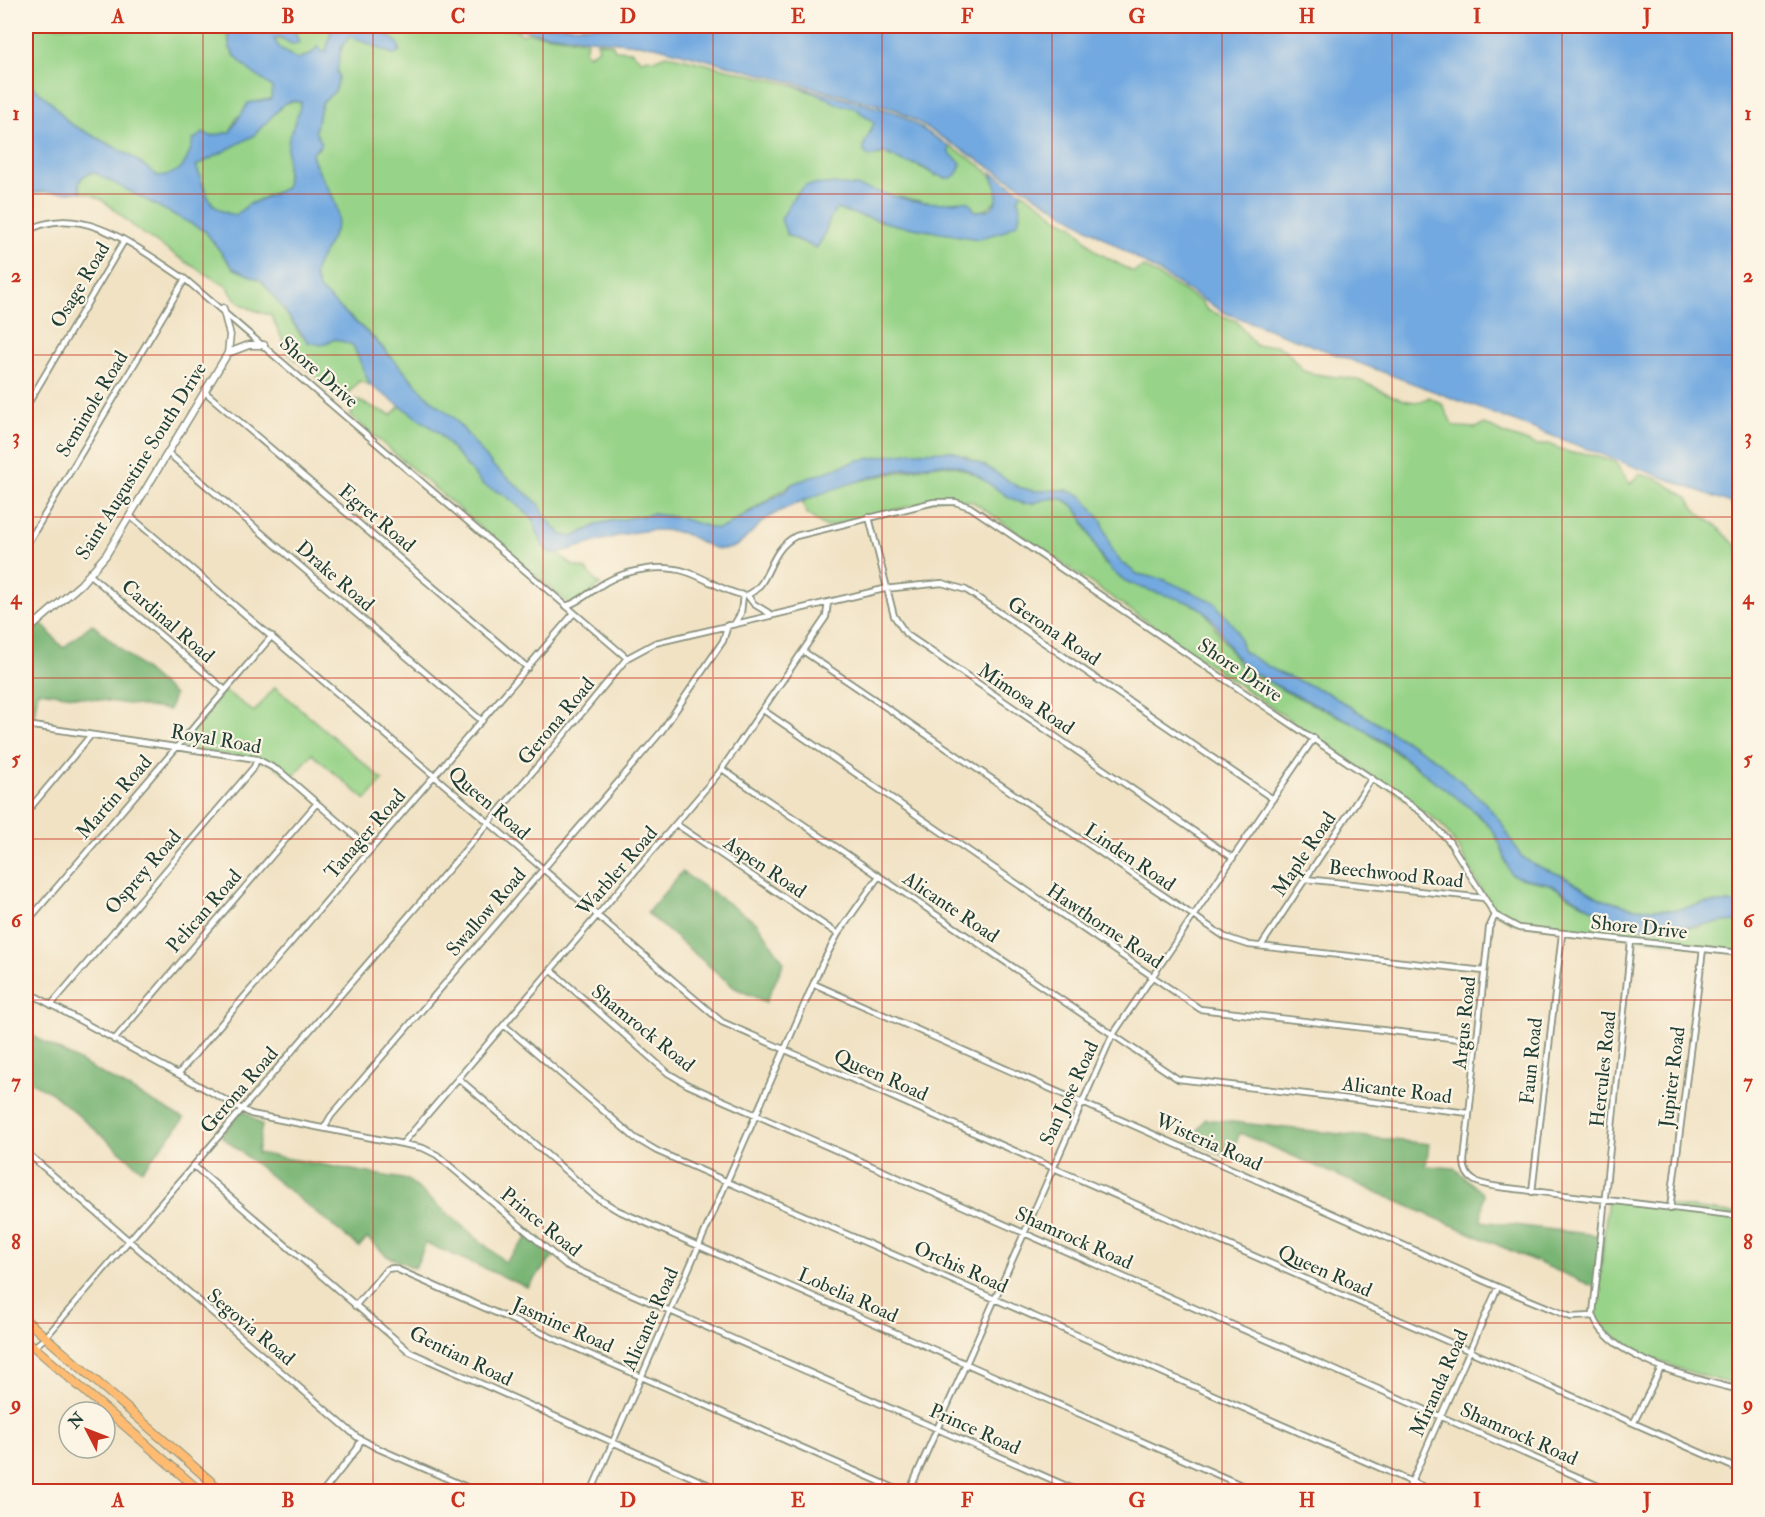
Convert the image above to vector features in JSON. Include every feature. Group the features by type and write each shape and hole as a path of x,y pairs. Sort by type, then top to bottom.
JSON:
{"main road":[{"path":"26,1320 223,1491"},
{"path":"26,1340 201,1491"},
{"path":"148,1446 158,1436"}],"street":[{"name":"Shore Drive","path":"26,232 47,222 74,220 87,223 124,242 185,279 627,658"},
{"name":"Osage Road","path":"26,407 124,242"},
{"name":"Seminole Road","path":"26,546 185,279"},
{"name":"Saint Augustine South Drive","path":"26,632 90,575 130,516 228,353 229,326 222,309"},
{"name":"Saint Augustine South Drive","path":"228,353 242,346 264,345"},
{"name":"Egret Road","path":"205,392 528,668"},
{"name":"Drake Road","path":"168,453 482,721"},
{"name":"Shore Drive","path":"772,615 754,604 747,595 760,586 774,556 783,544 803,533 869,517 944,502 960,503 980,511 1421,812 1441,830 1495,915 1519,928 1740,952"},
{"name":"Queen Road","path":"130,516 712,1015 1740,1470"},
{"name":"Mimosa Road","path":"869,517 894,616 906,634 1233,858"},
{"path":"566,606 583,599 615,578 656,568 688,572 743,595 741,613 735,624"},
{"name":"Cardinal Road","path":"90,575 225,690"},
{"name":"Gerona Road","path":"34,1347 45,1338 194,1166 489,823 627,658 655,643 886,589 932,583 966,590 1273,799"},
{"name":"Warbler Road","path":"403,1143 722,769 826,617 828,602"},
{"path":"26,610 35,624"},
{"name":"Tanager Road","path":"178,1074 574,613"},
{"name":"Swallow Road","path":"324,1128 330,1116 661,732 723,641 728,625"},
{"name":"Martin Road","path":"26,923 272,636"},
{"name":"Linden Road","path":"803,651 1192,917 1225,937 1261,946 1484,971"},
{"name":"Hawthorne Road","path":"763,710 1205,1011 1477,1041"},
{"name":"Royal Road","path":"26,725 257,759 281,772 371,850"},
{"path":"26,813 92,735"},
{"name":"San Jose Road","path":"909,1491 1080,1102 1112,1036 1314,738"},
{"name":"Osprey Road","path":"51,1005 254,767 257,759"},
{"path":"722,769 879,876"},
{"name":"Maple Road","path":"1261,946 1372,778"},
{"name":"Pelican Road","path":"114,1040 316,803"},
{"name":"Aspen Road","path":"676,824 838,934"},
{"name":"Alicante Road","path":"591,1491 814,984 838,934 879,876 1178,1079 1195,1083 1469,1113"},
{"name":"Beechwood Road","path":"1305,879 1484,898"},
{"name":"Argus Road","path":"1495,915 1489,927 1464,1161 1468,1176 1477,1184 1604,1201"},
{"name":"Faun Road","path":"1532,1192 1562,934"},
{"name":"Hercules Road","path":"1604,1201 1631,941"},
{"name":"Jupiter Road","path":"1670,1209 1703,949"},
{"name":"Shamrock Road","path":"550,970 676,1078 1612,1491"},
{"name":"Wisteria Road","path":"814,984 1498,1287 1550,1306 1571,1317 1593,1316"},
{"name":"Prince Road","path":"26,991 242,1110 262,1117 423,1148 437,1155 566,1264 1080,1491"},
{"name":"Orchis Road","path":"504,1025 635,1138 657,1151 1435,1491"},
{"name":"Lobelia Road","path":"458,1078 596,1197 617,1210 1257,1491"},
{"name":"Segovia Road","path":"26,1152 361,1439 478,1491"},
{"name":"Gentian Road","path":"194,1166 402,1346 418,1356 725,1491"},
{"path":"1740,1216 1604,1201 1592,1306 1593,1316 1599,1328 1661,1368 1740,1390"},
{"name":"Jasmine Road","path":"355,1306 387,1269 394,1268 903,1491"},
{"name":"Miranda Road","path":"1407,1491 1498,1287"},
{"path":"1634,1422 1661,1368"},
{"path":"323,1491 357,1449 361,1439"}],"green space":[{"path":"26,26 227,26 230,48 249,70 272,87 271,99 237,117 230,132 211,136 203,133 193,140 189,159 181,170 171,175 158,176 111,145 90,137 69,123 51,102 28,84 26,81"},
{"path":"318,26 332,26 326,52 321,51 318,47 310,55 296,59 280,49 274,39 300,40 295,34 298,29 315,29"},
{"path":"374,26 413,26 422,32 453,26 484,29 489,26 518,31 522,35 528,33 587,41 585,52 589,55 599,49 597,42 612,44 615,50 631,51 641,60 648,58 653,60 666,55 793,85 827,98 836,104 855,108 875,123 869,134 877,156 889,156 907,162 935,176 961,163 949,153 949,146 982,166 994,180 998,199 985,210 975,211 966,203 956,201 933,203 828,184 787,235 816,248 823,239 830,218 836,209 896,225 978,239 1018,200 1022,192 1048,209 1055,217 1074,226 1095,251 1133,272 1144,267 1202,302 1207,310 1236,321 1256,346 1276,345 1287,351 1303,371 1354,379 1412,402 1429,397 1442,404 1453,425 1458,427 1476,428 1485,424 1502,433 1537,445 1548,444 1571,453 1583,453 1615,462 1630,484 1639,474 1658,479 1687,497 1698,513 1717,526 1739,549 1739,903 1705,903 1676,910 1634,908 1601,899 1563,876 1534,865 1520,855 1485,803 1437,760 1326,692 1258,662 1244,652 1236,629 1165,580 1137,574 1120,561 1112,551 1102,521 1066,490 1034,491 1018,487 966,456 792,484 725,527 716,529 653,514 601,523 573,537 562,535 546,518 539,504 493,466 454,418 429,398 374,338 319,289 314,274 338,219 335,202 314,162 312,154 319,148 315,131 322,103 335,91 339,77 337,68 339,56 350,36 395,55 398,43"},
{"path":"292,101 302,102 289,139 286,188 248,205 236,215 219,209 205,191 196,166 253,136 284,104"},
{"path":"93,171 205,231 233,268 262,281 282,306 300,335 322,345 335,339 353,345 370,385 359,381 347,396 331,389 289,354 271,315 240,303 228,287 142,233 106,203 81,192 79,184 82,177"},
{"path":"354,399 391,415 400,406 438,432 483,485 505,495 532,518 543,546 550,553 558,553 572,565 585,569 600,585 576,606 568,603 351,416"},
{"path":"937,465 955,466 978,476 1009,497 1033,504 1044,498 1063,499 1076,508 1104,564 1204,610 1238,663 1284,691 1357,725 1465,803 1491,828 1503,847 1506,864 1522,879 1550,884 1575,900 1624,923 1647,928 1699,927 1712,922 1739,921 1739,951 1511,922 1492,910 1459,849 1440,823 973,502 947,497 826,527 808,515 802,502 851,483"},
{"path":"41,623 63,648 92,624 174,695 169,710 38,691 32,728 26,726 26,636"},
{"path":"275,687 383,780 366,800 312,754 291,779 272,764 258,760 177,748 224,690 254,712"},
{"path":"682,872 757,923 784,962 766,1002 735,988 647,913"},
{"path":"26,1032 184,1119 142,1170 52,1093 26,1079"},
{"path":"242,1109 262,1125 257,1153 408,1180 505,1262 530,1235 554,1256 527,1287 426,1243 415,1268 387,1256 367,1238 359,1247 221,1136"},
{"path":"1205,1119 1429,1144 1426,1166 1454,1168 1484,1194 1481,1221 1604,1236 1599,1289 1240,1133 1229,1158 1191,1141"},
{"path":"1608,1198 1739,1214 1739,1386 1662,1362 1627,1345 1595,1319"}],"water":[{"path":"227,26 318,26 315,29 297,29 295,34 300,43 291,44 280,37 274,39 280,49 296,59 310,55 318,46 321,51 326,52 332,26 374,26 398,43 400,50 395,55 350,36 341,48 337,72 339,77 335,91 322,103 315,131 322,143 312,154 335,202 338,219 314,274 319,289 374,339 429,398 454,418 493,466 539,504 546,518 562,535 573,537 601,523 653,514 680,518 716,529 725,527 787,490 792,484 859,460 913,452 952,451 987,467 1018,487 1034,491 1066,490 1082,496 1102,521 1112,551 1120,561 1137,574 1165,580 1214,602 1236,629 1244,652 1281,674 1326,692 1437,760 1485,803 1501,822 1520,855 1534,865 1563,876 1601,899 1634,908 1676,910 1705,903 1739,903 1739,921 1668,928 1639,927 1606,916 1551,885 1511,874 1497,838 1484,820 1405,758 1357,725 1254,673 1237,659 1211,618 1197,606 1133,584 1113,571 1104,561 1079,513 1072,505 1057,498 1030,503 1019,502 971,472 954,465 936,464 913,467 830,490 766,519 740,543 731,548 718,549 682,533 651,530 620,535 558,553 550,553 543,546 532,518 505,495 483,485 438,432 370,385 353,345 335,339 322,345 308,342 262,281 233,268 205,231 93,172 82,177 79,184 81,192 40,192 26,196 26,81 51,102 69,123 131,156 158,176 166,175 183,166 193,140 203,133 211,136 230,132 248,103 271,99 272,87 249,70 230,48","holes":["292,101 301,102 288,145 286,188 248,205 236,215 218,209 208,198 196,166 253,136 284,104"]},
{"path":"503,26 1739,26 1739,519 1731,503 1223,312 898,110 655,46 544,34"},
{"path":"793,85 898,113 949,146 949,153 961,163 958,172 953,177 941,177 921,166 903,162 886,153 870,157 864,152 864,145 874,123 855,108 836,104 827,98"},
{"path":"991,172 1022,192 1018,200 1021,208 1018,223 1002,232 978,239 896,225 836,209 830,218 823,239 816,248 787,235 781,219 796,194 806,185 828,184 856,186 913,201 938,203 964,201 969,202 975,211 984,211 995,204 996,199 996,186"}]}
